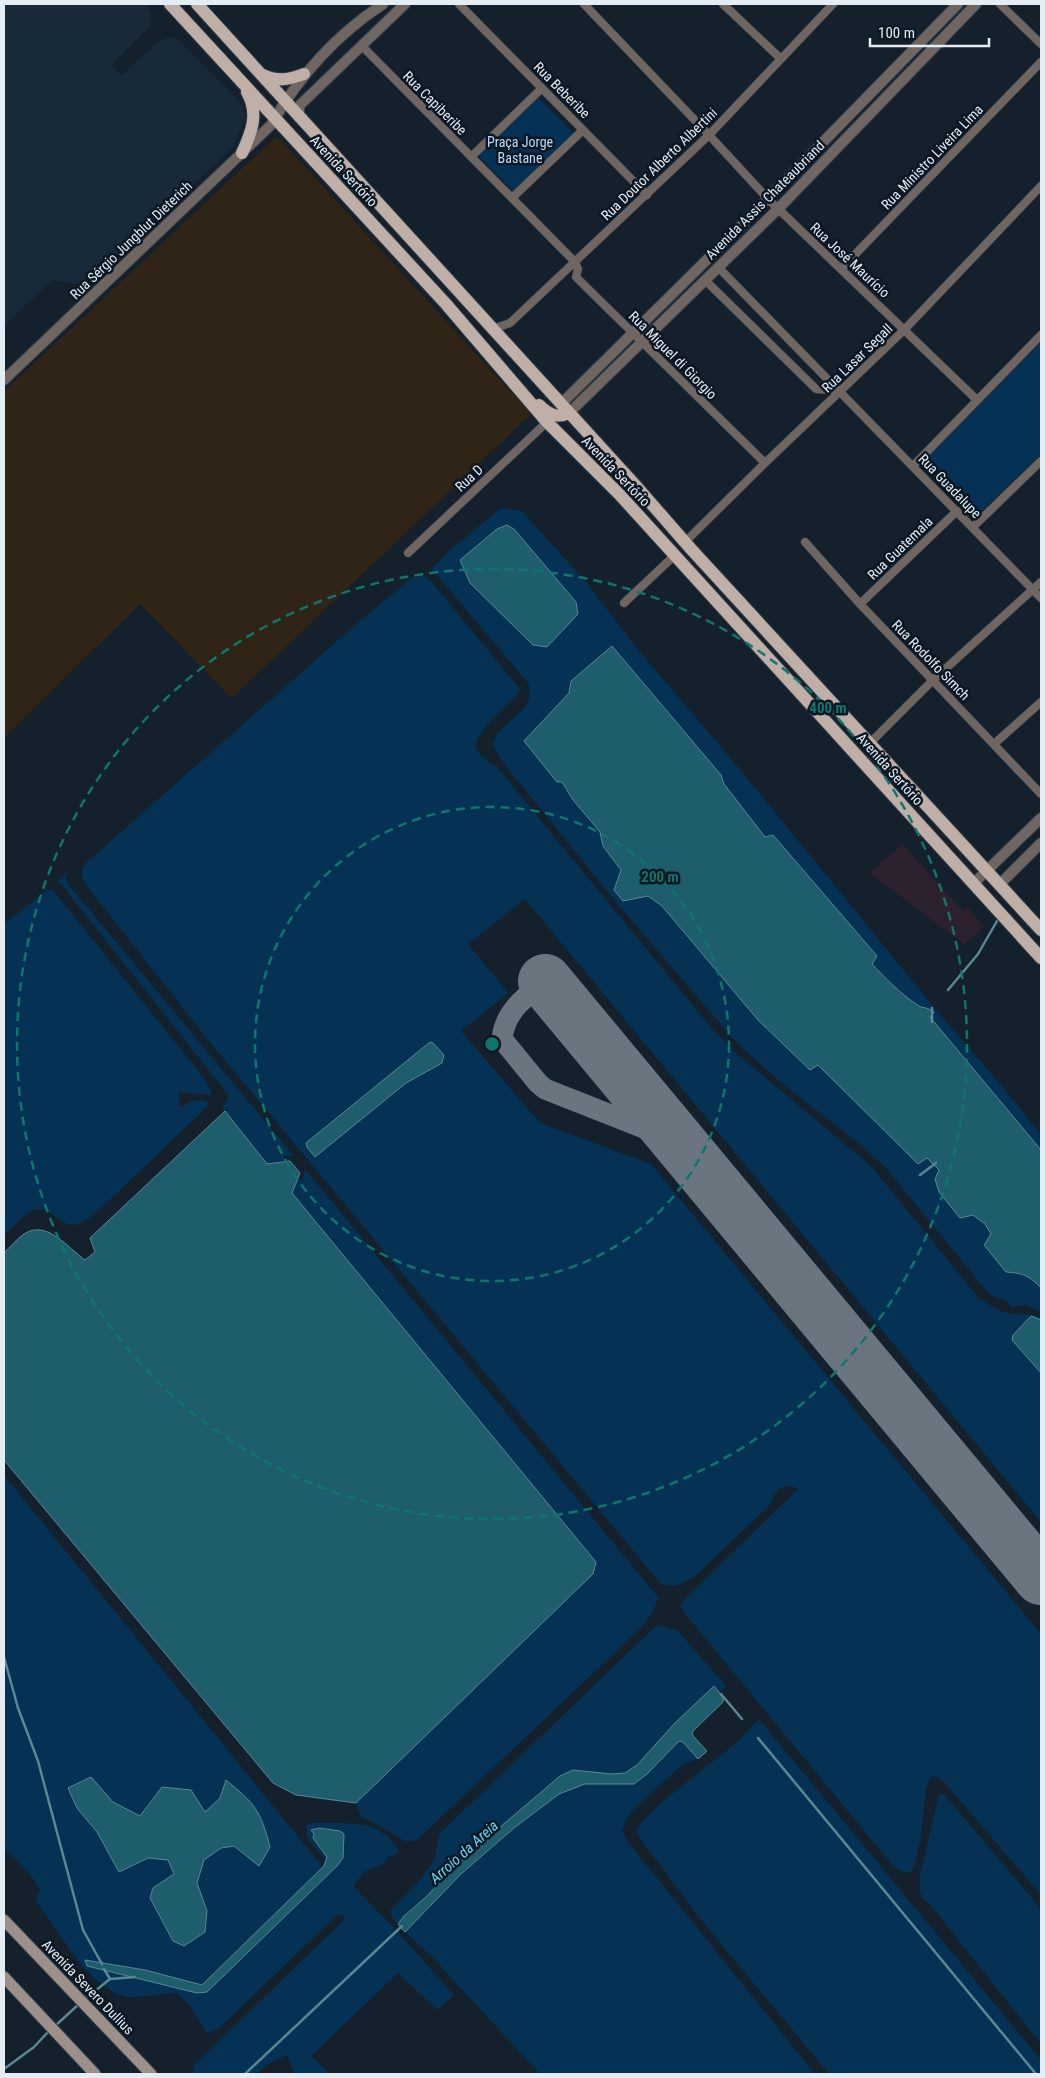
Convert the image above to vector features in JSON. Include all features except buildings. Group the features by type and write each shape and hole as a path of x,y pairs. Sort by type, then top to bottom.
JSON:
{"main road":[{"name":"Avenida Sertório","path":"170,4 440,297 547,422 600,474 675,555 1041,958"},
{"name":"Avenida Sertório","path":"197,4 685,542 1041,930"},
{"path":"260,73 271,79 281,80 287,80 304,74"},
{"path":"242,153 253,126 254,112 252,101 244,85"},
{"path":"513,382 550,414 560,416 565,409"},
{"name":"Avenida Severo Dullius","path":"4,1920 151,2074"},
{"path":"4,1977 95,2074"}],"street":[{"name":"Rua Sérgio Jungblut Dieterich","path":"4,380 271,125 304,74 359,20 383,4"},
{"path":"299,118 301,104 405,4"},
{"name":"Rua Beberibe","path":"459,4 647,195"},
{"name":"Rua José Maurício","path":"584,4 768,199 977,400"},
{"path":"722,4 780,58"},
{"name":"Rua Doutor Alberto Albertini","path":"492,329 510,323 647,195 709,135 833,4"},
{"name":"Avenida Assis Chateaubriand","path":"565,409 634,334 958,4"},
{"name":"Avenida Assis Chateaubriand","path":"565,409 642,342 778,209 976,4"},
{"path":"1000,4 1041,44"},
{"path":"945,17 954,26"},
{"name":"Rua Capiberibe","path":"362,46 575,262"},
{"name":"Rua Ministro Liveira Lima","path":"841,270 1041,62"},
{"path":"471,157 542,88"},
{"path":"848,116 858,125"},
{"path":"512,198 584,130"},
{"name":"Rua Lasar Segall","path":"685,542 764,463 905,329 1041,186"},
{"path":"739,228 748,238"},
{"name":"Rua Miguel di Giorgio","path":"575,262 578,269 576,277 764,463"},
{"name":"Rua Guadalupe","path":"718,267 1041,598"},
{"path":"705,280 817,390 841,391"},
{"path":"770,342 781,331"},
{"path":"913,466 1041,335"},
{"name":"Rua D","path":"408,553 547,422"},
{"path":"973,527 1041,461"},
{"name":"Rua Guatemala","path":"860,604 957,511"},
{"name":"Rua Rodolfo Simch","path":"805,542 860,604 1041,794"},
{"path":"624,603 675,555"},
{"path":"870,742 932,680 1041,582"},
{"path":"994,744 1041,702"},
{"path":"974,883 1041,818"},
{"path":"1000,884 1041,842"}],"shaded area":[{"path":"4,4 146,4 151,22 148,28 112,65 122,75 161,40 171,37 177,38 243,106 246,117 233,147 84,285 52,280 4,326"},
{"path":"277,136 531,414 232,698 140,604 4,738 4,391"},
{"path":"507,525 514,529 576,602 578,614 547,647 533,645 470,583 460,560 497,529"},
{"path":"612,646 721,775 724,784 765,837 773,835 877,956 872,964 893,986 910,1000 918,1006 934,1012 930,1017 1041,1150 1041,1288 1026,1276 1006,1272 984,1245 991,1234 985,1224 973,1215 960,1218 939,1192 935,1179 939,1170 927,1158 918,1164 818,1065 810,1070 758,1020 662,906 648,896 623,901 614,890 621,870 603,846 600,832 573,800 562,782 557,782 524,741 569,693 571,681"},
{"path":"902,844 963,911 967,907 984,927 964,944 870,873"},
{"path":"430,1042 444,1055 442,1063 406,1083 315,1157 306,1143"},
{"path":"225,1111 267,1164 290,1161 300,1173 292,1193 596,1562 593,1574 356,1803 296,1795 273,1783 4,1460 4,1253 24,1234 33,1230 41,1230 57,1237 85,1260 95,1252 90,1238"},
{"path":"1031,1316 1041,1320 1041,1373 1012,1340 1013,1335"},
{"path":"714,1686 723,1697 723,1702 692,1732 693,1736 707,1751 698,1759 683,1742 679,1741 647,1774 634,1784 585,1784 559,1794 514,1828 461,1874 405,1932 398,1924 458,1863 560,1776 573,1770 612,1774 625,1773 637,1765 674,1724"},
{"path":"91,1777 113,1802 140,1816 162,1787 191,1790 205,1812 220,1798 226,1780 244,1795 259,1815 270,1847 259,1866 234,1846 221,1848 204,1860 197,1883 207,1911 205,1932 184,1946 173,1941 150,1898 153,1888 174,1874 168,1860 148,1858 119,1872 97,1832 77,1808 68,1788"},
{"path":"319,1828 340,1831 344,1834 343,1858 207,1992 197,1993 87,1966 85,1960 145,1970 202,1985 324,1866 327,1857 313,1838 314,1834 311,1830"}],"green space":[{"name":"Praça Jorge Bastane","path":"538,97 574,134 513,191 478,155"},
{"path":"1041,342 1041,454 977,516 923,460"},
{"path":"501,508 522,511 584,580 640,652 743,773 932,1005 1041,1135 1041,1312 1027,1305 1011,1307 1005,1300 990,1295 885,1167 862,1146 778,1080 737,1043 616,902 501,760 494,748 496,737 500,730 527,703 530,694 528,683 432,569 449,551"},
{"path":"423,575 430,580 520,689 517,695 478,737 476,747 479,754 496,766 713,1030 737,1054 872,1167 977,1296 1001,1311 1041,1317 1041,1522 525,899 468,944 508,993 461,1031 540,1123 651,1164 1041,1634 1041,1895 946,1784 935,1775 930,1777 926,1790 921,1836 914,1868 906,1873 894,1867 682,1610 681,1605 686,1598 798,1489 791,1486 779,1488 771,1504 695,1576 676,1586 661,1584 209,1041 83,879 82,871 86,863 354,626 413,577"},
{"path":"69,870 66,878 69,885 293,1155 292,1157 284,1155 285,1160 276,1164 267,1164 222,1108 229,1096 61,884 57,882"},
{"path":"52,889 204,1078 211,1090 211,1095 179,1092 179,1105 182,1107 198,1100 208,1102 207,1107 100,1209 87,1219 73,1225 44,1210 34,1210 4,1236 4,924 47,890"},
{"path":"305,1169 658,1597 654,1610 642,1627 418,1839 412,1841 405,1841 371,1821 362,1818 356,1803 593,1574 292,1193 298,1177 302,1181"},
{"path":"4,1475 322,1866 326,1861 307,1837 306,1825 310,1823 348,1823 368,1826 383,1833 395,1844 399,1853 388,1857 385,1863 364,1872 353,1886 454,1995 437,2010 398,1973 311,2056 329,2074 292,2074 294,2072 287,2055 266,2065 257,2074 193,2074 194,2065 344,1920 344,1914 336,1916 219,2028 207,2034 190,2006 177,1993 127,1997 113,1992 87,1971 36,1901 40,1889 30,1874 4,1849"},
{"path":"663,1626 678,1631 726,1686 720,1692 714,1686 674,1724 637,1765 625,1773 612,1774 573,1770 560,1776 458,1863 398,1924 393,1919 390,1911 418,1882 435,1859 439,1834 655,1627"},
{"path":"759,1719 1041,2060 1041,2074 829,2074 702,1921 641,1840 637,1831 653,1811 667,1798 738,1741"},
{"path":"679,1741 683,1741 698,1759 684,1763 634,1809 626,1820 622,1831 627,1841 815,2074 540,2074 432,1957 405,1932 461,1874 514,1828 559,1794 585,1784 634,1784 647,1774"},
{"path":"939,1794 944,1794 1041,1909 1041,2044 929,1903 923,1899 920,1892 920,1875"}],"waterway":[{"path":"948,990 978,954 997,921"},
{"path":"932,1008 932,1022"},
{"path":"920,1175 936,1163"},
{"path":"4,1657 18,1708 38,1761 83,1930 102,1964"},
{"path":"721,1694 742,1719"},
{"path":"758,1738 1036,2074"},
{"name":"Arroio da Areia","path":"245,2074 402,1926"},
{"path":"104,1969 110,1979"},
{"path":"85,1999 110,1979 135,1977"},
{"path":"55,2026 79,2004"},
{"path":"4,2069 34,2047 49,2031"}],"taxiway":[{"path":"545,981 523,999 511,1013 502,1039 538,1083 545,1089 664,1136 680,1147 735,1210"}],"runway":[{"path":"545,981 1041,1578"}]}
